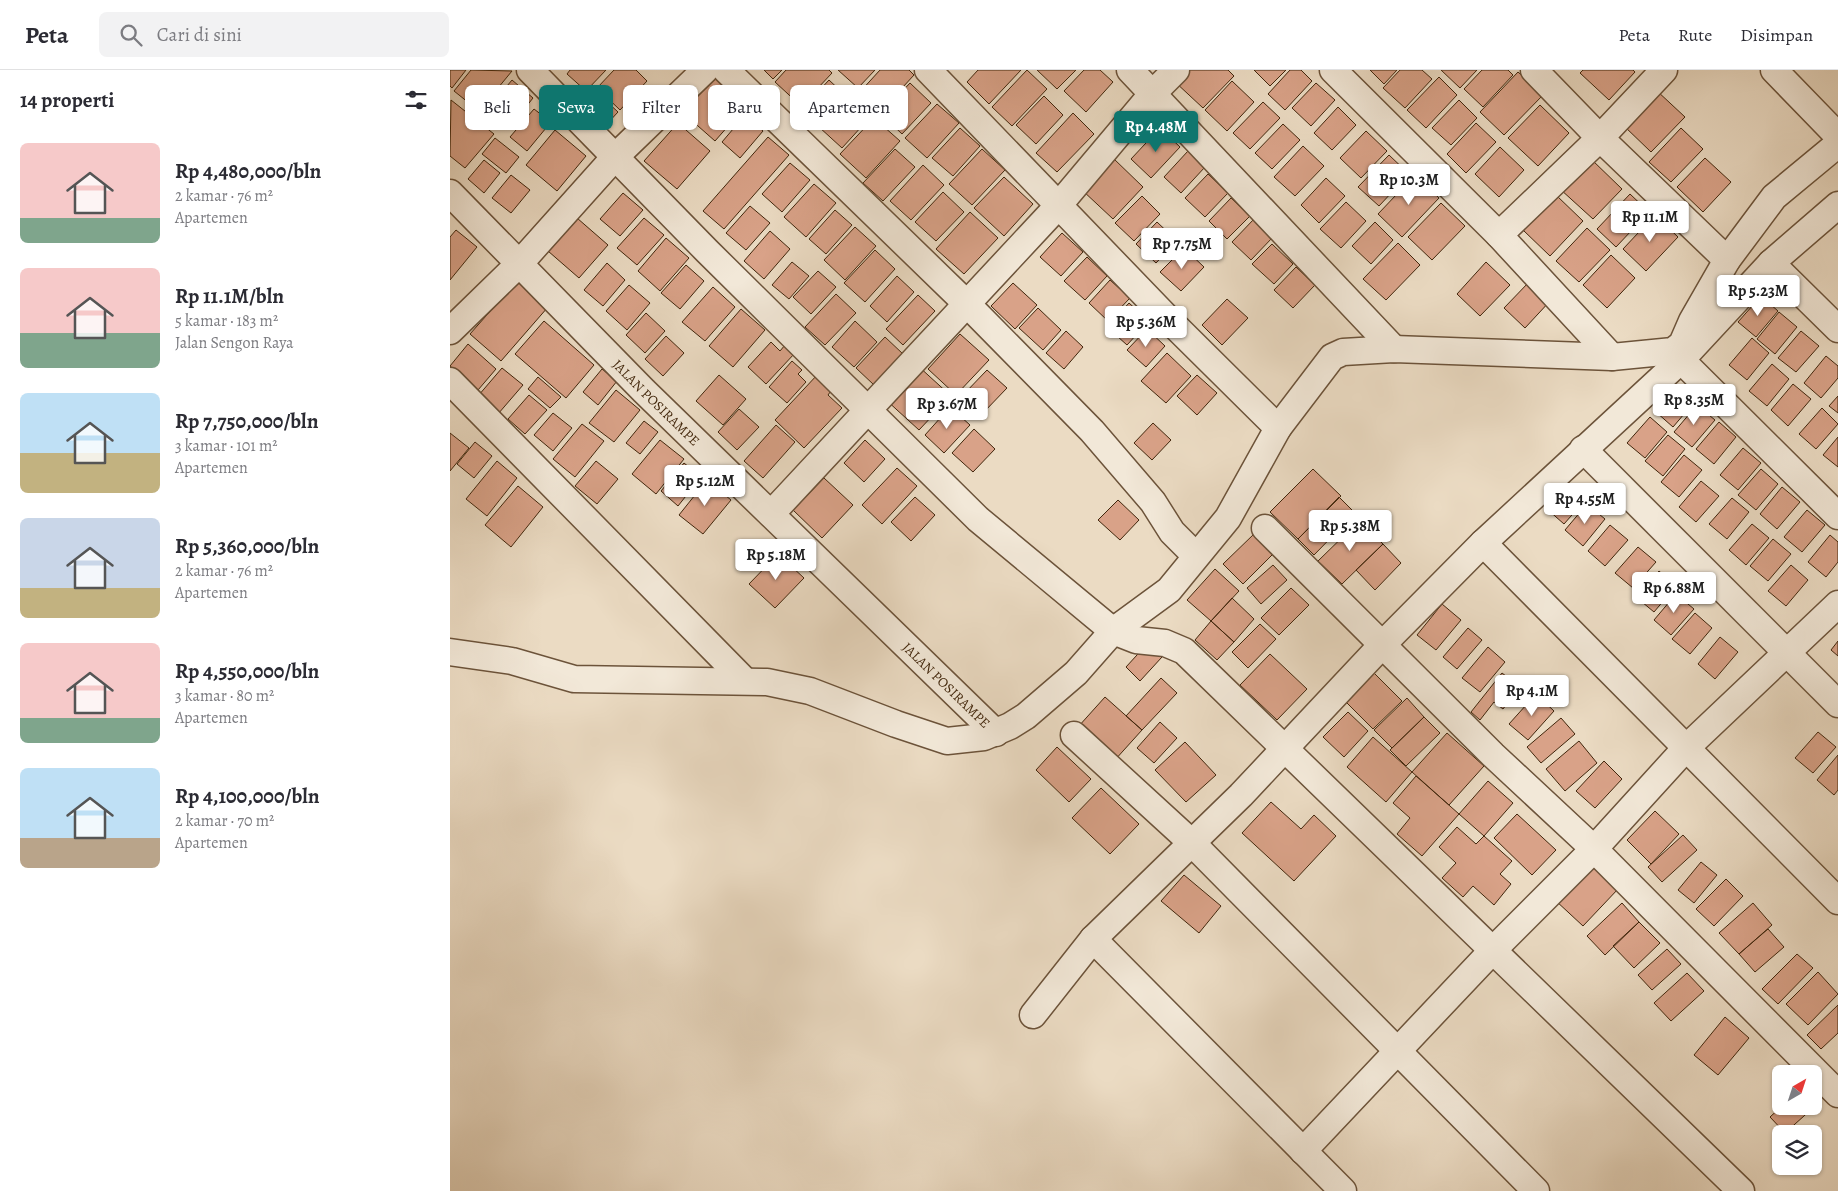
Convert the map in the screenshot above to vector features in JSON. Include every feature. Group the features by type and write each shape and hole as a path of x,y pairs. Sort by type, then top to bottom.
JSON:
{"street":[{"path":"530,70 614,158 867,412 978,519 1113,631 1136,640 1165,644 1184,651 1286,747 1741,1191"},
{"path":"450,331 520,263 614,158 705,70"},
{"path":"726,70 967,304 1092,431 1153,502 1172,532 1196,556"},
{"path":"928,70 1058,206 1278,428"},
{"path":"1130,70 1394,349"},
{"path":"771,514 1058,206 1153,93 1176,70"},
{"path":"1333,70 1499,235 1612,357"},
{"path":"1534,70 1600,138 1727,260"},
{"path":"1499,235 1600,138 1664,70"},
{"path":"1774,70 1838,136"},
{"path":"450,652 512,662 574,678 745,681 810,691 896,724 947,741 974,739 996,732 1026,716 1087,662 1113,631 1168,590 1228,518 1278,428 1332,357 1342,352 1394,349 1612,357 1672,352 1682,344 1692,321 1727,260 1774,196 1838,144"},
{"name":"JALAN POSIRAMPE","path":"450,193 644,392 996,732"},
{"path":"1032,1015 1093,939 1192,843 1483,543 1681,360 1771,263 1838,205"},
{"path":"1771,263 1838,329"},
{"path":"1681,360 1838,516"},
{"path":"450,380 745,681"},
{"path":"1583,449 1838,704"},
{"path":"1265,528 1494,755 1594,849 1838,1094"},
{"path":"1483,543 1838,901"},
{"path":"1303,1151 1493,950 1594,849 1686,749 1838,604"},
{"path":"1074,736 1192,843 1396,1052 1536,1191"},
{"path":"1093,939 1342,1191"}],"building":[{"path":"450,70 466,70 452,88 450,86"},
{"path":"471,70 512,71 500,85 465,85 465,100 454,91"},
{"path":"570,70 606,70 592,85 579,85 567,74"},
{"path":"614,70 636,70 647,81 643,85 623,85 623,107 620,110 613,103 613,85 600,85"},
{"path":"764,70 782,70 773,79"},
{"path":"786,70 829,70 832,73 821,85 790,85 790,96 775,82"},
{"path":"838,70 875,70 861,85 855,85"},
{"path":"880,70 909,70 914,75 905,85 866,85"},
{"path":"978,70 1021,70 989,104 967,82"},
{"path":"1027,70 1047,89 1012,126 992,107"},
{"path":"1037,70 1076,70 1057,89"},
{"path":"1084,70 1100,70 1113,82 1086,112 1064,91"},
{"path":"1185,70 1228,70 1234,76 1203,108 1174,81"},
{"path":"1254,70 1286,70 1270,86"},
{"path":"1290,70 1301,70 1312,81 1285,110 1268,94"},
{"path":"1370,70 1397,70 1384,84"},
{"path":"1400,70 1422,70 1432,79 1405,108 1383,88"},
{"path":"1441,70 1477,70 1460,88"},
{"path":"1482,70 1508,70 1513,75 1483,107 1464,89"},
{"path":"1583,70 1633,70 1635,72 1609,100 1580,73"},
{"path":"717,71 733,85 708,85 708,130 725,130 715,141 698,126 698,92"},
{"path":"1518,72 1543,95 1504,135 1480,112"},
{"path":"1439,77 1457,95 1426,128 1407,110"},
{"path":"512,80 518,85 508,85"},
{"path":"829,80 834,85 824,85"},
{"path":"1232,81 1254,102 1227,131 1205,110"},
{"path":"910,83 931,103 908,128 908,85"},
{"path":"1316,83 1335,100 1311,126 1292,108"},
{"path":"1656,90 1685,117 1651,152 1623,125"},
{"path":"529,95 533,98 529,103"},
{"path":"1044,96 1063,115 1036,144 1016,125"},
{"path":"451,100 465,111 465,130 489,130 494,134 465,168 450,156"},
{"path":"1459,100 1477,118 1451,145 1432,128"},
{"path":"1263,102 1280,118 1250,149 1233,133"},
{"path":"937,104 959,123 927,158 905,138"},
{"path":"1540,105 1569,133 1538,166 1508,138"},
{"path":"613,107 618,112 613,117"},
{"path":"1338,107 1356,125 1332,150 1314,133"},
{"path":"534,109 539,113 539,130 544,130 527,151 510,137 516,130 529,130 529,115"},
{"path":"1073,113 1094,134 1057,172 1036,153"},
{"path":"1476,123 1496,142 1466,173 1447,154"},
{"path":"1283,124 1300,140 1272,169 1255,153"},
{"path":"960,128 980,146 953,176 932,158"},
{"path":"1160,128 1180,147 1151,178 1131,159"},
{"path":"1681,128 1703,149 1671,182 1649,162"},
{"path":"555,130 586,156 557,191 526,165"},
{"path":"672,130 686,130 710,151 677,189 644,161"},
{"path":"732,130 763,131 740,158 722,142"},
{"path":"822,130 858,130 842,148"},
{"path":"863,130 888,130 900,141 866,178 840,154"},
{"path":"898,130 906,130 902,134"},
{"path":"1366,131 1387,151 1361,178 1340,158"},
{"path":"768,137 789,155 724,229 703,211"},
{"path":"495,138 519,157 506,173 482,154"},
{"path":"1303,146 1324,166 1295,196 1274,177"},
{"path":"1500,147 1524,170 1499,197 1475,174"},
{"path":"895,149 915,167 883,201 863,183"},
{"path":"982,149 1005,170 972,205 949,184"},
{"path":"1188,151 1205,167 1181,193 1164,177"},
{"path":"1389,155 1409,174 1379,206 1358,187"},
{"path":"1113,158 1143,187 1113,219 1082,190"},
{"path":"1590,158 1622,189 1593,219 1560,189"},
{"path":"1705,158 1731,182 1703,212 1677,187"},
{"path":"484,160 500,173 484,193 468,179"},
{"path":"790,163 810,180 782,212 762,194"},
{"path":"923,165 944,185 911,220 890,201"},
{"path":"1208,174 1228,193 1205,217 1185,198"},
{"path":"511,175 530,190 511,213 492,198"},
{"path":"1415,175 1439,198 1402,237 1378,214"},
{"path":"1004,177 1033,204 1004,236 974,208"},
{"path":"1326,178 1345,196 1319,223 1301,205"},
{"path":"814,184 836,203 806,237 784,217"},
{"path":"943,192 964,212 936,241 915,222"},
{"path":"623,193 643,210 620,236 600,219"},
{"path":"1630,194 1649,212 1616,247 1597,229"},
{"path":"1556,195 1583,221 1550,256 1523,230"},
{"path":"1142,196 1160,214 1134,241 1115,223"},
{"path":"1231,198 1250,216 1227,239 1209,221"},
{"path":"1346,202 1366,221 1341,248 1320,229"},
{"path":"1441,203 1465,226 1432,260 1408,237"},
{"path":"750,206 770,223 746,250 726,233"},
{"path":"835,210 852,225 826,254 809,239"},
{"path":"970,212 998,238 964,274 936,249"},
{"path":"1655,215 1678,237 1646,271 1623,249"},
{"path":"577,218 608,245 579,278 548,251"},
{"path":"644,218 664,235 637,265 617,248"},
{"path":"1254,219 1273,237 1251,260 1232,242"},
{"path":"1157,222 1177,241 1156,263 1136,244"},
{"path":"1375,222 1393,240 1371,264 1352,246"},
{"path":"855,227 876,246 845,280 824,260"},
{"path":"1587,228 1610,250 1579,282 1556,261"},
{"path":"456,230 477,247 450,280 450,237"},
{"path":"770,231 790,249 764,279 744,261"},
{"path":"1062,233 1083,252 1061,276 1040,257"},
{"path":"666,238 689,258 660,291 638,271"},
{"path":"1398,243 1420,265 1386,300 1363,279"},
{"path":"1272,244 1293,264 1274,284 1252,264"},
{"path":"1184,248 1204,267 1181,291 1160,272"},
{"path":"875,250 895,269 865,302 844,283"},
{"path":"1611,255 1635,278 1607,308 1583,285"},
{"path":"1087,257 1107,276 1085,300 1064,281"},
{"path":"792,262 809,276 789,299 772,285"},
{"path":"1486,262 1510,285 1480,316 1457,294"},
{"path":"607,263 625,280 603,306 584,290"},
{"path":"686,265 704,281 680,309 661,293"},
{"path":"1296,267 1315,285 1293,308 1274,290"},
{"path":"818,271 836,287 811,314 793,297"},
{"path":"897,276 914,292 887,322 870,306"},
{"path":"1110,280 1130,298 1108,321 1089,303"},
{"path":"517,281 548,307 501,361 470,334"},
{"path":"1530,281 1551,300 1525,328 1504,308"},
{"path":"1013,283 1037,305 1015,329 991,306"},
{"path":"629,285 650,303 627,330 606,311"},
{"path":"713,287 735,307 705,341 682,322"},
{"path":"836,294 856,313 825,345 805,327"},
{"path":"918,295 935,311 903,345 886,329"},
{"path":"1761,296 1778,311 1756,337 1738,322"},
{"path":"1227,299 1248,318 1222,345 1202,325"},
{"path":"1129,303 1149,321 1127,345 1107,327"},
{"path":"1038,308 1061,330 1043,350 1019,328"},
{"path":"741,309 765,330 733,367 709,346"},
{"path":"1779,312 1797,327 1775,354 1757,339"},
{"path":"646,313 665,331 645,353 626,335"},
{"path":"544,321 594,365 566,398 515,354"},
{"path":"855,321 877,342 854,367 832,347"},
{"path":"1147,329 1165,346 1146,367 1127,350"},
{"path":"1066,331 1083,347 1064,369 1046,353"},
{"path":"1801,331 1819,346 1796,372 1778,358"},
{"path":"960,334 989,360 956,395 928,369"},
{"path":"666,336 684,353 663,376 645,359"},
{"path":"885,337 903,354 874,385 856,368"},
{"path":"1752,338 1769,353 1747,380 1729,365"},
{"path":"771,342 780,351 785,345 795,353 766,384 748,367"},
{"path":"468,344 496,369 478,390 450,366"},
{"path":"1167,353 1191,376 1166,403 1141,381"},
{"path":"1826,356 1838,366 1838,378 1821,398 1804,383"},
{"path":"792,361 802,370 798,374 806,382 787,403 769,387"},
{"path":"1772,364 1789,379 1767,406 1749,391"},
{"path":"917,365 951,396 919,430 885,399"},
{"path":"502,368 523,385 498,414 478,396"},
{"path":"602,369 617,381 598,405 583,392"},
{"path":"987,370 1007,388 983,413 963,395"},
{"path":"818,374 833,388 828,395 842,408 804,448 775,420"},
{"path":"719,375 746,399 723,425 696,401"},
{"path":"1197,375 1217,393 1197,415 1177,396"},
{"path":"538,377 561,397 550,408 528,389"},
{"path":"1793,384 1811,399 1788,426 1771,410"},
{"path":"1678,385 1696,400 1673,427 1656,412"},
{"path":"616,390 640,410 614,442 589,423"},
{"path":"529,395 547,410 525,434 508,419"},
{"path":"1838,396 1838,413 1829,406"},
{"path":"1697,405 1715,420 1692,447 1674,432"},
{"path":"950,407 970,425 944,453 925,435"},
{"path":"1822,408 1838,424 1816,449 1799,434"},
{"path":"739,409 759,427 737,450 718,432"},
{"path":"553,413 572,428 553,451 534,435"},
{"path":"1650,417 1667,432 1645,458 1627,443"},
{"path":"644,421 658,432 640,454 626,443"},
{"path":"1719,422 1736,437 1714,464 1696,449"},
{"path":"1153,423 1171,440 1152,460 1134,443"},
{"path":"582,424 604,441 575,477 553,459"},
{"path":"776,425 795,442 763,478 744,461"},
{"path":"974,429 995,449 973,472 952,453"},
{"path":"450,433 469,448 450,471"},
{"path":"1668,435 1685,449 1663,476 1645,461"},
{"path":"1838,437 1838,467 1823,455"},
{"path":"660,440 684,459 656,494 632,474"},
{"path":"865,440 885,459 864,482 844,463"},
{"path":"475,442 492,456 474,478 457,464"},
{"path":"1743,448 1761,463 1738,490 1720,475"},
{"path":"1684,455 1702,470 1679,497 1661,482"},
{"path":"497,461 517,478 487,516 466,499"},
{"path":"596,461 618,479 597,504 575,486"},
{"path":"684,463 701,477 678,506 661,491"},
{"path":"897,468 917,486 882,524 862,505"},
{"path":"1313,469 1341,496 1298,539 1270,512"},
{"path":"1761,469 1778,484 1756,510 1738,495"},
{"path":"824,478 853,505 822,538 793,510"},
{"path":"707,480 731,500 703,534 679,515"},
{"path":"1701,481 1719,496 1696,522 1679,507"},
{"path":"1569,483 1587,498 1564,524 1547,509"},
{"path":"518,486 543,507 511,547 485,525"},
{"path":"1782,487 1800,502 1777,529 1760,514"},
{"path":"915,497 935,515 911,541 891,522"},
{"path":"1339,497 1355,513 1314,555 1298,539"},
{"path":"1732,498 1749,512 1727,539 1709,524"},
{"path":"1118,500 1139,520 1120,540 1098,520"},
{"path":"1587,504 1605,519 1583,546 1565,530"},
{"path":"1807,510 1825,525 1802,552 1784,537"},
{"path":"1359,521 1383,544 1342,584 1318,561"},
{"path":"1752,524 1769,538 1746,565 1729,550"},
{"path":"1610,525 1628,540 1605,566 1588,551"},
{"path":"1255,533 1274,553 1243,584 1223,564"},
{"path":"1830,535 1838,542 1838,562 1826,577 1808,562"},
{"path":"1773,539 1791,554 1768,581 1750,566"},
{"path":"1383,544 1401,563 1375,590 1356,570"},
{"path":"1638,547 1656,562 1633,588 1615,573"},
{"path":"778,554 804,578 775,608 749,584"},
{"path":"1273,565 1287,580 1261,604 1247,588"},
{"path":"1791,565 1808,580 1786,606 1768,591"},
{"path":"1215,569 1239,591 1211,621 1187,600"},
{"path":"1659,571 1676,586 1654,612 1636,597"},
{"path":"1291,588 1309,605 1279,635 1261,618"},
{"path":"1676,594 1694,609 1671,635 1654,620"},
{"path":"1232,598 1254,619 1234,642 1211,621"},
{"path":"1442,604 1461,620 1436,650 1417,635"},
{"path":"1695,613 1712,628 1690,654 1672,639"},
{"path":"1211,621 1234,642 1217,660 1195,640"},
{"path":"1260,624 1276,639 1248,668 1232,652"},
{"path":"1468,628 1482,640 1457,669 1443,657"},
{"path":"1720,637 1738,652 1715,679 1698,664"},
{"path":"1838,641 1838,656 1831,650"},
{"path":"1148,643 1162,657 1140,681 1126,667"},
{"path":"1488,647 1505,662 1480,692 1462,678"},
{"path":"1270,654 1307,689 1277,720 1240,685"},
{"path":"1371,670 1402,701 1373,729 1343,699"},
{"path":"1502,673 1520,687 1503,709 1494,702 1480,720 1471,712"},
{"path":"1161,678 1177,693 1142,730 1126,716"},
{"path":"1536,694 1554,711 1528,740 1509,724"},
{"path":"1105,697 1142,730 1114,761 1078,727"},
{"path":"1407,698 1424,717 1392,748 1374,730"},
{"path":"1348,712 1368,731 1344,757 1323,737"},
{"path":"1424,717 1440,733 1406,766 1390,750"},
{"path":"1561,718 1575,734 1541,763 1527,747"},
{"path":"1160,722 1177,738 1154,763 1137,748"},
{"path":"1818,732 1836,747 1813,773 1795,758"},
{"path":"1447,733 1484,766 1449,805 1412,772"},
{"path":"1373,737 1412,772 1386,802 1347,767"},
{"path":"1579,741 1597,763 1565,791 1546,769"},
{"path":"1185,742 1216,775 1186,802 1155,770"},
{"path":"1057,747 1091,779 1069,802 1036,770"},
{"path":"1838,755 1838,790 1834,795 1817,780"},
{"path":"1604,761 1622,779 1595,808 1576,791"},
{"path":"1416,776 1459,814 1422,856 1397,834 1410,818 1393,803"},
{"path":"1488,781 1513,803 1484,836 1459,814"},
{"path":"1101,788 1139,824 1110,854 1072,818"},
{"path":"1271,802 1301,829 1314,815 1336,836 1294,881 1242,833"},
{"path":"1655,811 1679,834 1651,864 1627,840"},
{"path":"1517,814 1556,850 1532,875 1494,838"},
{"path":"1457,827 1476,844 1484,836 1512,861 1500,874 1511,884 1494,905 1473,886 1463,897 1442,878 1456,863 1439,847"},
{"path":"1683,835 1697,850 1662,882 1648,867"},
{"path":"1592,861 1619,888 1583,926 1555,900"},
{"path":"1701,862 1717,875 1694,903 1678,890"},
{"path":"1184,875 1221,906 1199,933 1161,901"},
{"path":"1726,879 1743,896 1714,926 1696,909"},
{"path":"1622,903 1639,922 1605,955 1587,936"},
{"path":"1753,903 1772,925 1739,954 1719,933"},
{"path":"1639,922 1660,943 1634,968 1613,946"},
{"path":"1768,929 1784,947 1755,972 1739,954"},
{"path":"1667,949 1681,964 1652,990 1638,975"},
{"path":"1797,954 1813,968 1778,1004 1762,989"},
{"path":"1818,972 1838,994 1808,1025 1786,1004"},
{"path":"1687,973 1704,991 1671,1021 1654,1003"},
{"path":"1838,1005 1838,1033 1821,1049 1807,1035"},
{"path":"1725,1017 1749,1038 1718,1075 1694,1055"},
{"path":"1772,1115 1805,1115 1794,1125 1778,1125 1770,1117"}]}
